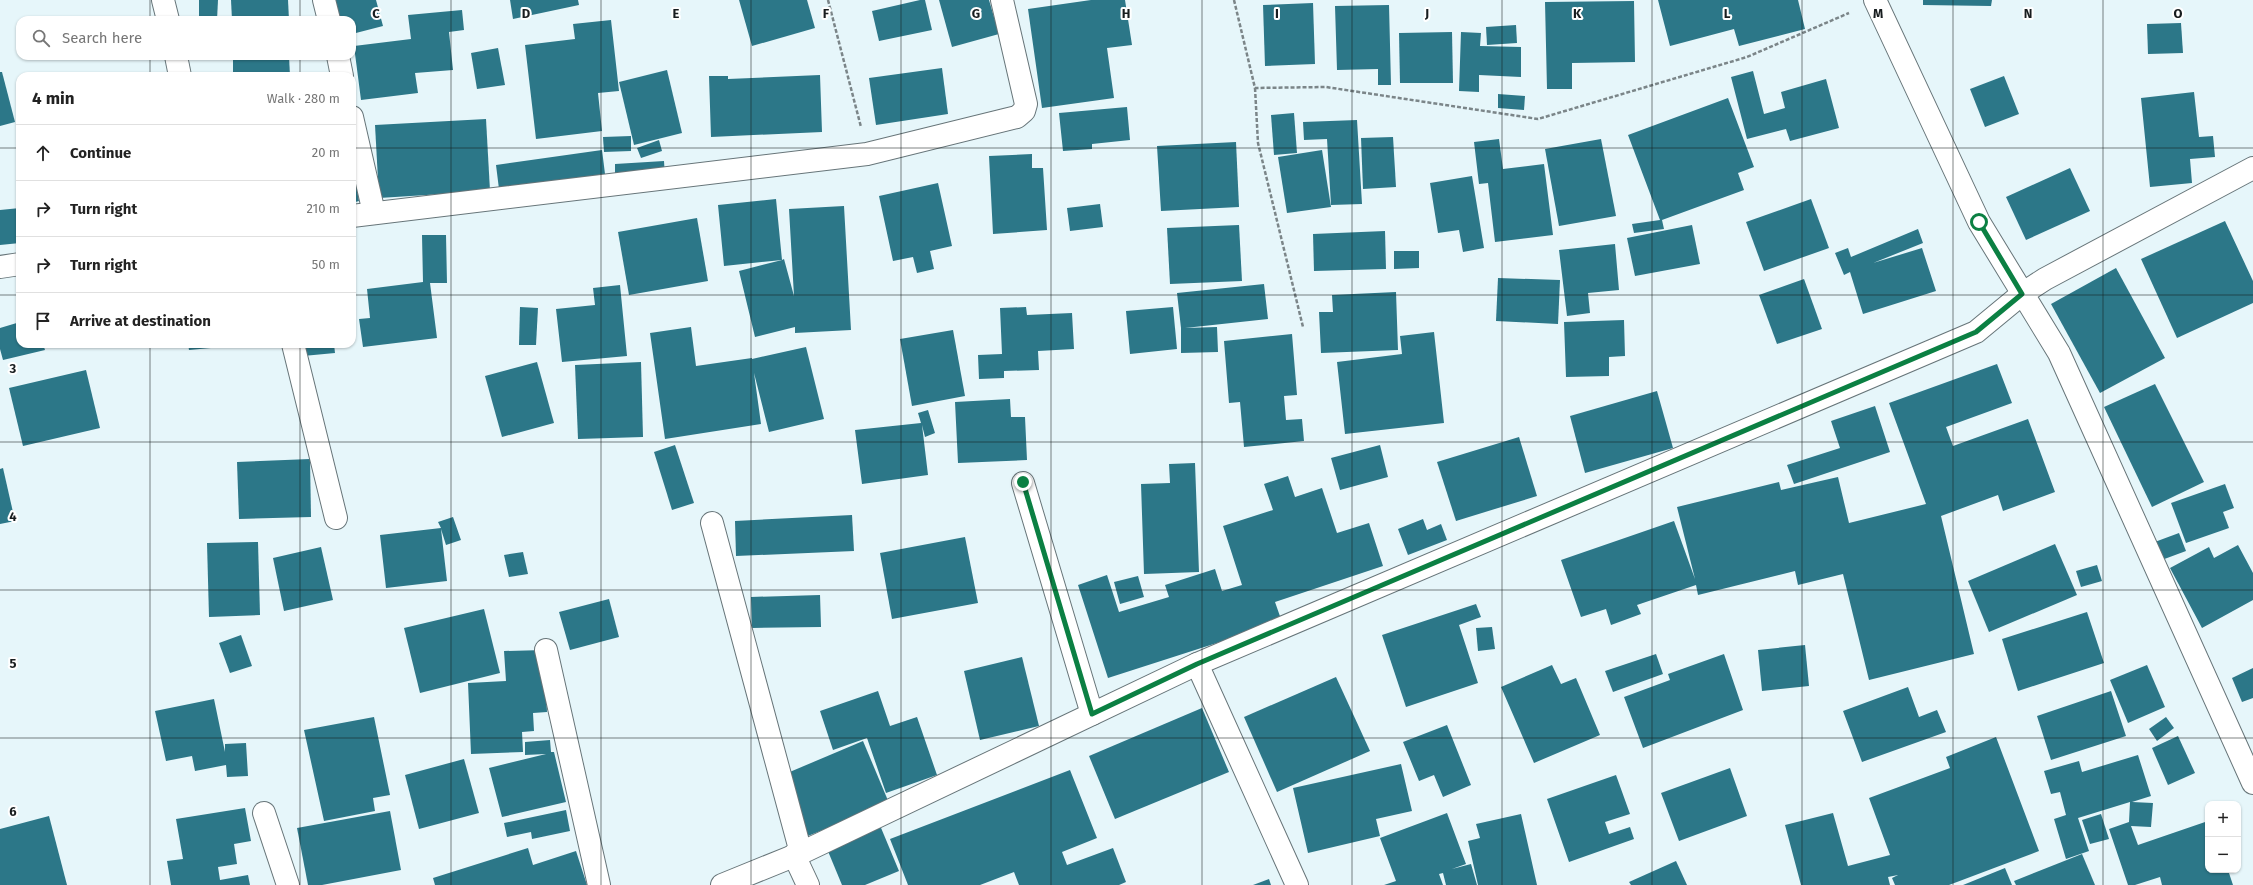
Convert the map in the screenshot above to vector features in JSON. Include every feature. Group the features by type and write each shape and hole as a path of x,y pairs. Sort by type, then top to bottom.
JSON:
{"street":[{"path":"163,0 167,16"},
{"path":"324,0 328,16"},
{"path":"356,215 866,154 1018,117 1024,111 1026,104 1002,0"},
{"path":"1875,1 1979,222 2059,353 2253,783"},
{"path":"177,60 179,72"},
{"path":"339,60 341,72"},
{"path":"356,134 374,213"},
{"path":"722,885 797,854 1197,664 1976,332 2022,294 2045,279 2253,168"},
{"path":"0,267 16,265"},
{"path":"294,348 336,518"},
{"path":"1023,482 1092,714"},
{"path":"712,523 797,854 808,885"},
{"path":"546,650 599,885"},
{"path":"1197,664 1297,885"},
{"path":"264,813 288,885"}],"path":[{"path":"828,0 855,102"},
{"path":"1234,0 1255,88 1258,143 1303,327"},
{"path":"1255,88 1326,87 1538,118 1747,57 1875,1"}],"building":[{"path":"199,0 218,0 217,16 199,16"},
{"path":"231,0 288,0 289,16 232,16"},
{"path":"334,0 376,0 383,26 356,33 356,16 338,16"},
{"path":"510,0 578,0 579,5 513,19"},
{"path":"739,0 807,0 815,28 752,46"},
{"path":"925,0 932,30 879,41 872,11"},
{"path":"939,0 989,0 999,34 952,47"},
{"path":"1091,0 1125,0 1132,45 1107,48 1114,98 1042,108 1028,9"},
{"path":"1658,0 1798,0 1805,29 1739,46 1734,29 1670,46"},
{"path":"1923,0 1992,0 1991,6 1923,5"},
{"path":"1634,1 1635,62 1572,63 1572,89 1547,89 1545,2"},
{"path":"1313,3 1315,64 1265,66 1263,5"},
{"path":"1389,5 1391,85 1378,85 1378,69 1337,70 1335,6"},
{"path":"462,10 464,30 449,32 453,70 415,73 418,93 361,100 356,60 356,46 411,39 408,15"},
{"path":"611,20 619,91 598,93 602,131 536,139 525,45 575,39 573,24"},
{"path":"2181,23 2183,53 2148,54 2147,24"},
{"path":"1516,25 1517,43 1487,45 1486,27"},
{"path":"1452,32 1453,83 1400,83 1399,33"},
{"path":"1461,32 1481,33 1480,46 1521,47 1521,77 1479,75 1479,92 1459,91"},
{"path":"498,48 505,85 477,89 471,53"},
{"path":"233,60 289,60 290,72 233,72"},
{"path":"942,68 948,114 876,125 869,78"},
{"path":"667,70 682,133 634,145 619,82"},
{"path":"1753,71 1764,114 1785,108 1781,92 1826,79 1839,128 1790,141 1786,129 1747,139 1731,77"},
{"path":"0,72 2,72 15,122 0,126"},
{"path":"820,75 822,132 711,137 709,76 728,76 728,79"},
{"path":"2004,76 2019,114 1985,127 1970,89"},
{"path":"2194,92 2199,137 2213,136 2215,157 2190,159 2192,183 2150,187 2141,98"},
{"path":"1498,94 1525,96 1524,110 1498,108"},
{"path":"1728,98 1754,167 1738,173 1744,190 1662,220 1664,229 1634,233 1632,224 1660,220 1628,135"},
{"path":"1127,107 1130,140 1092,144 1092,149 1063,151 1059,113"},
{"path":"1294,113 1297,153 1274,155 1271,115"},
{"path":"486,119 490,191 379,198 375,125"},
{"path":"1357,120 1362,204 1331,205 1327,139 1304,140 1303,122"},
{"path":"631,136 631,151 604,152 603,137"},
{"path":"1393,137 1396,187 1363,189 1361,138"},
{"path":"1499,139 1503,169 1544,164 1553,235 1495,242 1488,183 1479,184 1474,142"},
{"path":"1601,139 1616,216 1559,226 1545,149"},
{"path":"659,140 662,151 641,158 637,148"},
{"path":"1236,142 1239,207 1161,211 1157,146"},
{"path":"602,150 605,174 499,189 496,165"},
{"path":"1322,150 1331,207 1287,213 1278,157"},
{"path":"1032,154 1032,168 1043,168 1047,230 993,234 989,156"},
{"path":"664,161 665,177 615,179 615,164"},
{"path":"2070,168 2090,211 2026,240 2006,197"},
{"path":"1472,176 1484,248 1463,252 1459,230 1438,233 1430,183"},
{"path":"356,183 359,201 356,202"},
{"path":"938,183 952,246 930,251 934,269 917,273 913,257 893,261 879,196"},
{"path":"776,199 782,260 724,266 718,205"},
{"path":"1811,199 1829,248 1764,271 1746,222"},
{"path":"1100,204 1103,227 1070,231 1067,208"},
{"path":"844,206 851,330 795,333 795,327 755,337 739,271 784,259 794,296 789,209"},
{"path":"16,208 16,243 0,245 0,210"},
{"path":"697,218 708,281 629,295 618,232"},
{"path":"2225,221 2253,281 2253,303 2177,338 2141,259"},
{"path":"1239,225 1242,281 1170,284 1167,228"},
{"path":"1692,225 1700,264 1635,276 1627,238"},
{"path":"1918,229 1923,243 1873,263 1922,248 1936,291 1863,314 1850,272 1844,275 1835,253 1848,248 1851,257"},
{"path":"1385,231 1386,269 1314,271 1313,234"},
{"path":"422,235 446,235 447,283 430,283 437,338 363,347 359,319 370,318 367,289 423,282"},
{"path":"1615,244 1619,290 1588,293 1590,313 1567,316 1559,250"},
{"path":"1394,251 1419,251 1419,268 1394,269"},
{"path":"2116,268 2165,358 2100,393 2051,304"},
{"path":"1498,278 1560,280 1558,324 1496,321"},
{"path":"1804,279 1822,329 1777,344 1759,295"},
{"path":"1264,284 1268,319 1185,328 1217,327 1218,352 1181,353 1181,328 1177,293"},
{"path":"620,285 627,356 562,362 556,309 595,305 593,288"},
{"path":"1396,292 1398,350 1321,353 1319,312 1333,312 1332,295"},
{"path":"520,307 538,308 536,345 519,345"},
{"path":"1026,307 1027,315 1072,313 1074,349 1038,351 1039,370 1004,371 1004,378 979,379 978,355 1002,354 1000,308"},
{"path":"1173,307 1177,349 1130,354 1126,311"},
{"path":"1624,320 1625,356 1609,357 1609,376 1566,377 1564,322"},
{"path":"16,323 16,348 44,348 45,350 3,360 0,349 0,328"},
{"path":"691,327 696,366 752,359 806,347 824,419 769,432 754,373 761,424 665,439 650,333"},
{"path":"953,330 965,396 912,406 900,339"},
{"path":"1434,332 1444,423 1345,434 1337,362 1402,354 1400,336"},
{"path":"1292,334 1297,395 1284,396 1286,420 1302,419 1304,441 1244,447 1240,402 1229,403 1224,341"},
{"path":"189,348 211,348 189,350"},
{"path":"302,348 334,348 335,353 303,356"},
{"path":"537,362 554,423 502,437 485,376"},
{"path":"641,362 643,437 578,439 575,365"},
{"path":"1997,364 2012,403 1946,427 1953,446 2028,419 2055,492 2003,511 1998,495 1941,516 1974,654 1869,680 1843,574 1798,585 1795,571 1698,595 1696,585 1637,605 1641,614 1611,625 1606,609 1581,617 1561,560 1674,521 1695,579 1677,507 1779,482 1781,490 1838,477 1849,523 1926,504 1889,403"},
{"path":"86,370 100,428 23,446 9,388"},
{"path":"2155,384 2204,482 2152,507 2104,407"},
{"path":"1657,391 1673,448 1585,473 1570,416"},
{"path":"1010,399 1011,417 1025,417 1027,460 958,463 955,402"},
{"path":"1875,406 1890,452 1794,484 1787,465 1840,448 1831,421"},
{"path":"928,410 935,433 925,437 922,425 928,475 862,484 855,430 921,423 918,413"},
{"path":"1519,437 1537,496 1456,521 1437,462"},
{"path":"675,445 694,503 672,510 654,452"},
{"path":"1380,445 1388,477 1340,490 1331,458"},
{"path":"310,459 311,517 239,519 237,462"},
{"path":"1195,463 1199,572 1144,574 1141,484 1170,483 1169,464"},
{"path":"3,468 15,521 0,524 0,469"},
{"path":"1288,476 1295,497 1322,488 1337,533 1369,523 1383,566 1275,602 1282,622 1108,678 1078,585 1107,575 1119,612 1169,597 1165,585 1215,569 1222,591 1242,585 1223,526 1273,510 1264,484"},
{"path":"2225,484 2234,508 2223,512 2229,528 2186,543 2171,503"},
{"path":"852,515 854,551 736,556 735,521"},
{"path":"453,517 461,540 446,545 441,529 447,581 386,588 380,535 441,528 438,522"},
{"path":"1423,519 1427,530 1441,524 1447,540 1408,555 1398,529"},
{"path":"2179,533 2186,551 2159,561 2152,543"},
{"path":"965,537 978,603 892,619 880,553"},
{"path":"258,542 260,615 209,617 207,543"},
{"path":"2055,544 2077,595 1989,632 1968,581"},
{"path":"2238,545 2253,573 2253,600 2202,628 2170,568 2209,547 2214,558"},
{"path":"321,547 333,600 284,611 273,558"},
{"path":"523,552 528,574 509,577 504,555"},
{"path":"2097,565 2102,581 2081,587 2076,571"},
{"path":"1138,576 1144,597 1120,604 1114,582"},
{"path":"820,595 821,627 752,628 751,597"},
{"path":"609,599 619,637 570,650 559,612"},
{"path":"1476,604 1481,617 1459,625 1478,683 1406,707 1382,635"},
{"path":"484,609 500,673 420,693 404,628"},
{"path":"2087,612 2104,663 2018,691 2002,639"},
{"path":"1492,627 1495,649 1478,651 1476,628"},
{"path":"241,635 252,666 230,673 219,643"},
{"path":"1805,645 1809,686 1762,691 1758,650"},
{"path":"544,650 547,712 533,713 534,731 522,732 523,752 471,754 468,683 506,681 504,651"},
{"path":"1656,654 1663,674 1613,692 1605,671"},
{"path":"1724,654 1743,710 1643,748 1624,697 1670,680 1668,674"},
{"path":"1022,657 1039,726 980,740 964,671"},
{"path":"1552,665 1561,684 1576,678 1600,735 1534,763 1501,687"},
{"path":"2147,665 2165,707 2128,723 2110,680"},
{"path":"2253,668 2253,698 2242,702 2232,678"},
{"path":"1336,677 1370,751 1277,792 1244,717"},
{"path":"1908,687 1919,717 1937,710 1946,732 1862,762 1843,711"},
{"path":"878,691 890,726 917,717 937,775 886,793 867,738 833,750 820,711"},
{"path":"2111,691 2126,736 2051,760 2037,716"},
{"path":"214,699 225,752 225,744 246,743 248,776 227,777 226,765 195,771 192,756 166,761 155,711"},
{"path":"1202,708 1229,772 1115,819 1089,756"},
{"path":"374,717 390,795 373,798 375,811 324,821 304,730"},
{"path":"2166,717 2174,728 2157,741 2149,729"},
{"path":"1447,725 1471,785 1443,797 1434,775 1419,781 1403,742"},
{"path":"2178,736 2195,773 2168,785 2152,748"},
{"path":"1996,737 2039,851 1949,885 1895,885 1892,878 1898,875 1888,877 1890,885 1801,885 1785,825 1833,813 1848,866 1890,855 1869,798 1950,768 1946,757"},
{"path":"550,740 551,752 554,752 566,802 502,817 489,768 546,754 525,755 525,742"},
{"path":"863,741 889,803 803,838 785,774"},
{"path":"2138,755 2151,796 2132,802 2153,803 2151,827 2131,826 2138,845 2205,822 2205,873 2229,873 2233,885 2162,885 2160,877 2135,885 2128,885 2109,829 2129,822 2130,802 2078,818 2089,851 2066,859 2054,819 2066,815 2060,792 2051,794 2044,771 2079,761 2082,772"},
{"path":"464,759 479,813 419,829 405,775"},
{"path":"1401,764 1412,811 1376,819 1380,836 1308,853 1293,788"},
{"path":"1730,768 1747,816 1679,841 1661,793"},
{"path":"1070,770 1097,838 1062,852 1067,865 1113,848 1126,882 1119,885 1019,885 1014,872 980,885 908,885 890,839"},
{"path":"1616,775 1630,814 1605,822 1609,834 1630,827 1634,839 1569,862 1547,799"},
{"path":"245,808 251,841 234,844 237,864 218,867 220,880 248,875 250,885 171,885 167,861 183,859 176,819"},
{"path":"566,810 570,831 532,839 531,832 507,837 504,823"},
{"path":"390,811 401,870 322,885 308,885 297,828"},
{"path":"1447,813 1466,864 1452,869 1471,864 1477,885 1446,885 1443,873 1439,874 1443,885 1384,885 1396,881 1380,838"},
{"path":"1521,814 1537,885 1478,885 1468,841 1480,838 1476,824"},
{"path":"2101,814 2109,839 2090,844 2082,820"},
{"path":"49,816 67,885 0,885 0,829"},
{"path":"879,823 899,871 865,885 842,885 825,844"},
{"path":"528,848 533,865 576,851 587,885 435,885 433,878"},
{"path":"2082,854 2095,885 2016,885 2014,881"},
{"path":"1676,861 1687,885 1631,885 1629,882"},
{"path":"2005,868 2012,885 1963,885"},
{"path":"1269,879 1271,885 1253,885"}],"route":[{"path":"1023,482 1092,714 1197,664 1976,332 2022,294 1979,222"}]}
